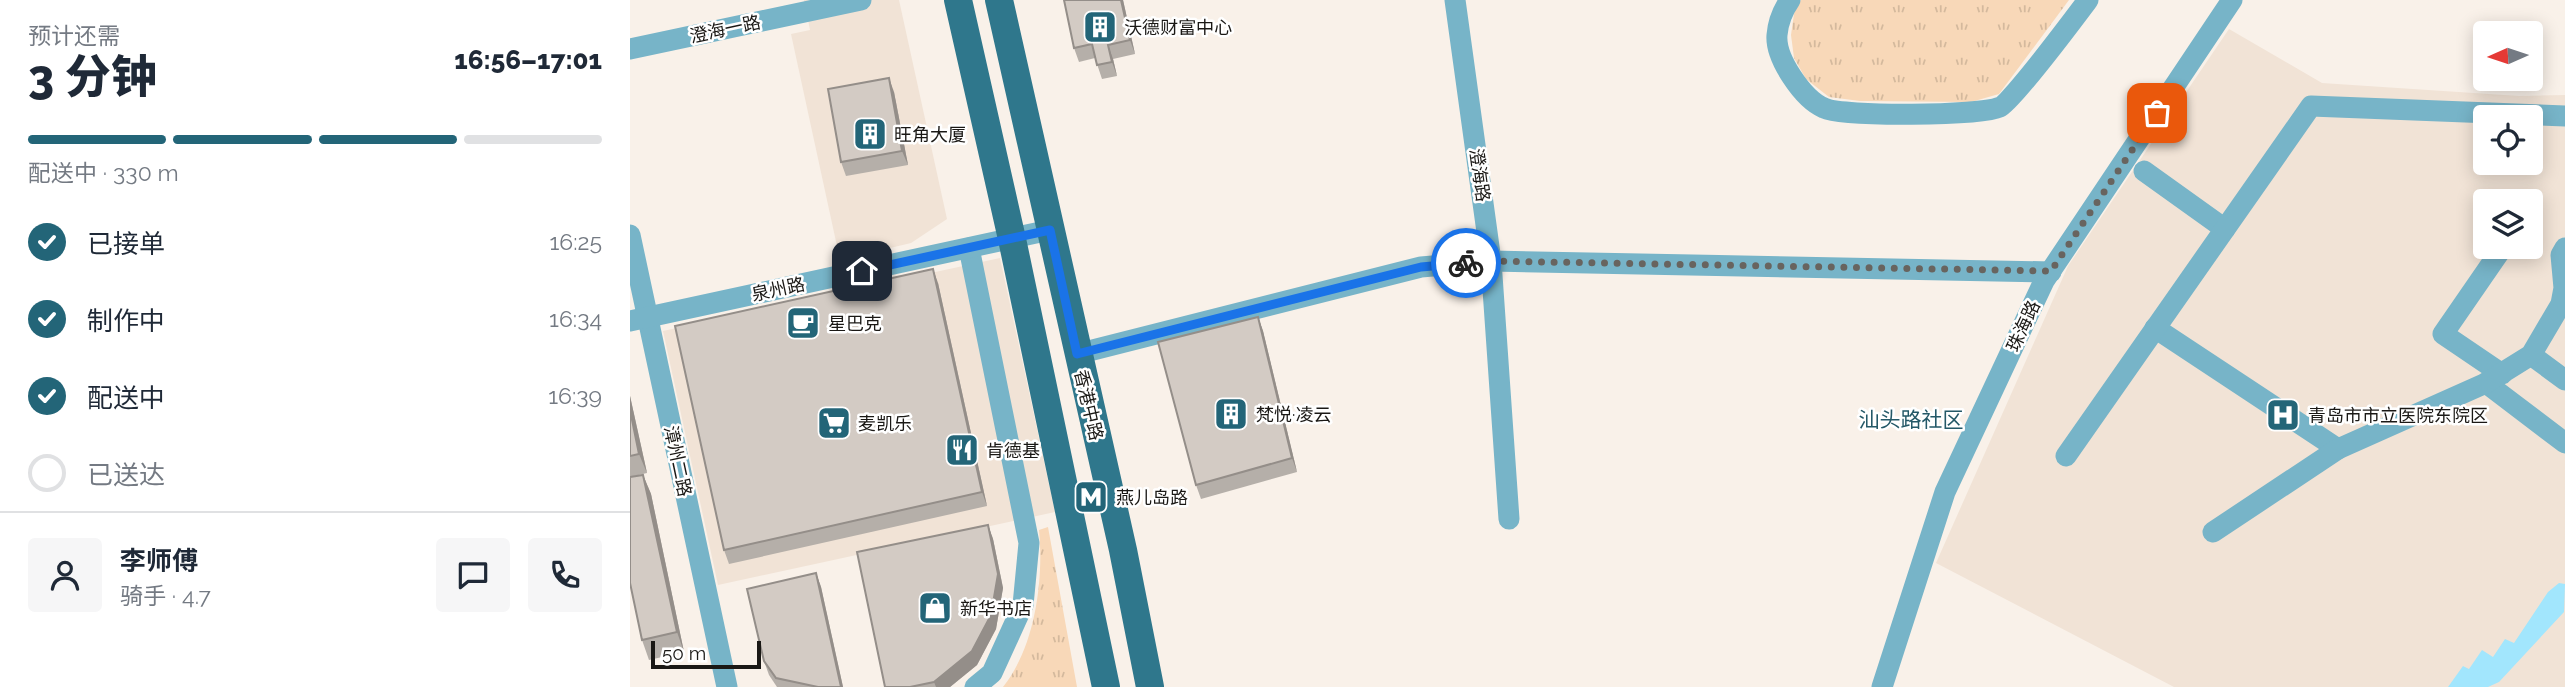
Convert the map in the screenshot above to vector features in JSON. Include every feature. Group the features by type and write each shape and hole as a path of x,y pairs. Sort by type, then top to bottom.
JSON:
{"main road":[{"path":"958,0 1012,239 1106,687"},
{"name":"香港中路","path":"999,0 1123,550 1150,687"}],"street":[{"name":"澄海一路","path":"630,50 861,0"},
{"name":"澄海路","path":"1455,0 1491,261 1509,519"},
{"path":"1790,0 1784,9 1776,37 1788,72 1802,92 1825,109 1863,113 1978,113 2002,107 2088,0"},
{"name":"珠海路","path":"1882,687 1945,492 2051,271 2232,0"},
{"path":"2066,456 2311,106 2565,116"},
{"path":"2144,172 2225,229"},
{"name":"泉州路","path":"639,319 1050,230"},
{"name":"漳州二路","path":"630,235 639,319 727,687"},
{"path":"969,248 1029,543 1023,605 992,673 975,687"},
{"path":"2213,532 2339,449 2494,379 2531,355 2561,304 2564,288 2561,255 2565,248"},
{"path":"2495,259 2443,334 2565,443"},
{"path":"1077,354 1421,267 1491,261 2051,271"},
{"path":"2155,328 2339,449"},
{"path":"2531,355 2565,380"}],"shaded area":[{"path":"804,0 899,0 947,219 911,243 840,260 791,34 810,30"},
{"name":"青岛市市立医院东院区","path":"2229,29 2322,83 2519,96 2565,95 2565,687 2174,687 1936,563 2068,266"},
{"name":"麦凯乐","path":"1000,258 1055,512 718,585 663,331"}],"green space":[{"path":"1801,0 2069,0 1999,94 1971,102 1860,101 1829,97 1806,79 1794,58 1791,35 1795,7"},
{"path":"1048,527 1077,687 1003,687 1023,653 1030,633 1040,570 1039,530"}],"water":[{"path":"2559,583 2565,584 2564,612 2499,682 2488,687 2448,687 2463,666 2469,669 2482,650 2493,657 2505,639 2514,643 2548,592"}],"building":[{"name":"沃德财富中心","path":"1064,0 1121,0 1130,40 1108,45 1112,62 1097,65 1092,44 1074,48"},
{"name":"旺角大厦","path":"889,78 902,151 841,162 828,89"},
{"name":"麦凯乐","path":"933,269 982,492 724,550 675,326"},
{"name":"梵悦·凌云","path":"1258,317 1292,458 1196,485 1158,342"},
{"path":"630,410 639,454 630,456"},
{"path":"643,475 677,632 642,640 630,583 630,477"},
{"name":"新华书店","path":"988,525 998,574 991,615 972,651 934,682 910,687 885,687 857,552"},
{"path":"816,573 841,687 818,687 776,678 764,661 747,589"}],"way so far":[{"path":"1466,263 1491,261 2051,271 2157,113"}],"place":[{"name":"沃德财富中心","path":"1100,27"},
{"name":"旺角大厦","path":"870,134"},
{"name":"星巴克","path":"803,323"},
{"name":"梵悦·凌云","path":"1231,414"},
{"name":"青岛市市立医院东院区","path":"2283,415"},
{"name":"麦凯乐","path":"834,423"},
{"name":"肯德基","path":"962,450"},
{"name":"燕儿岛路","path":"1091,497"},
{"name":"新华书店","path":"935,608"}],"district":[{"name":"汕头路社区","path":"1911,419"}],"route":[{"path":"862,271 1050,230 1077,354 1421,267 1466,263"}]}
